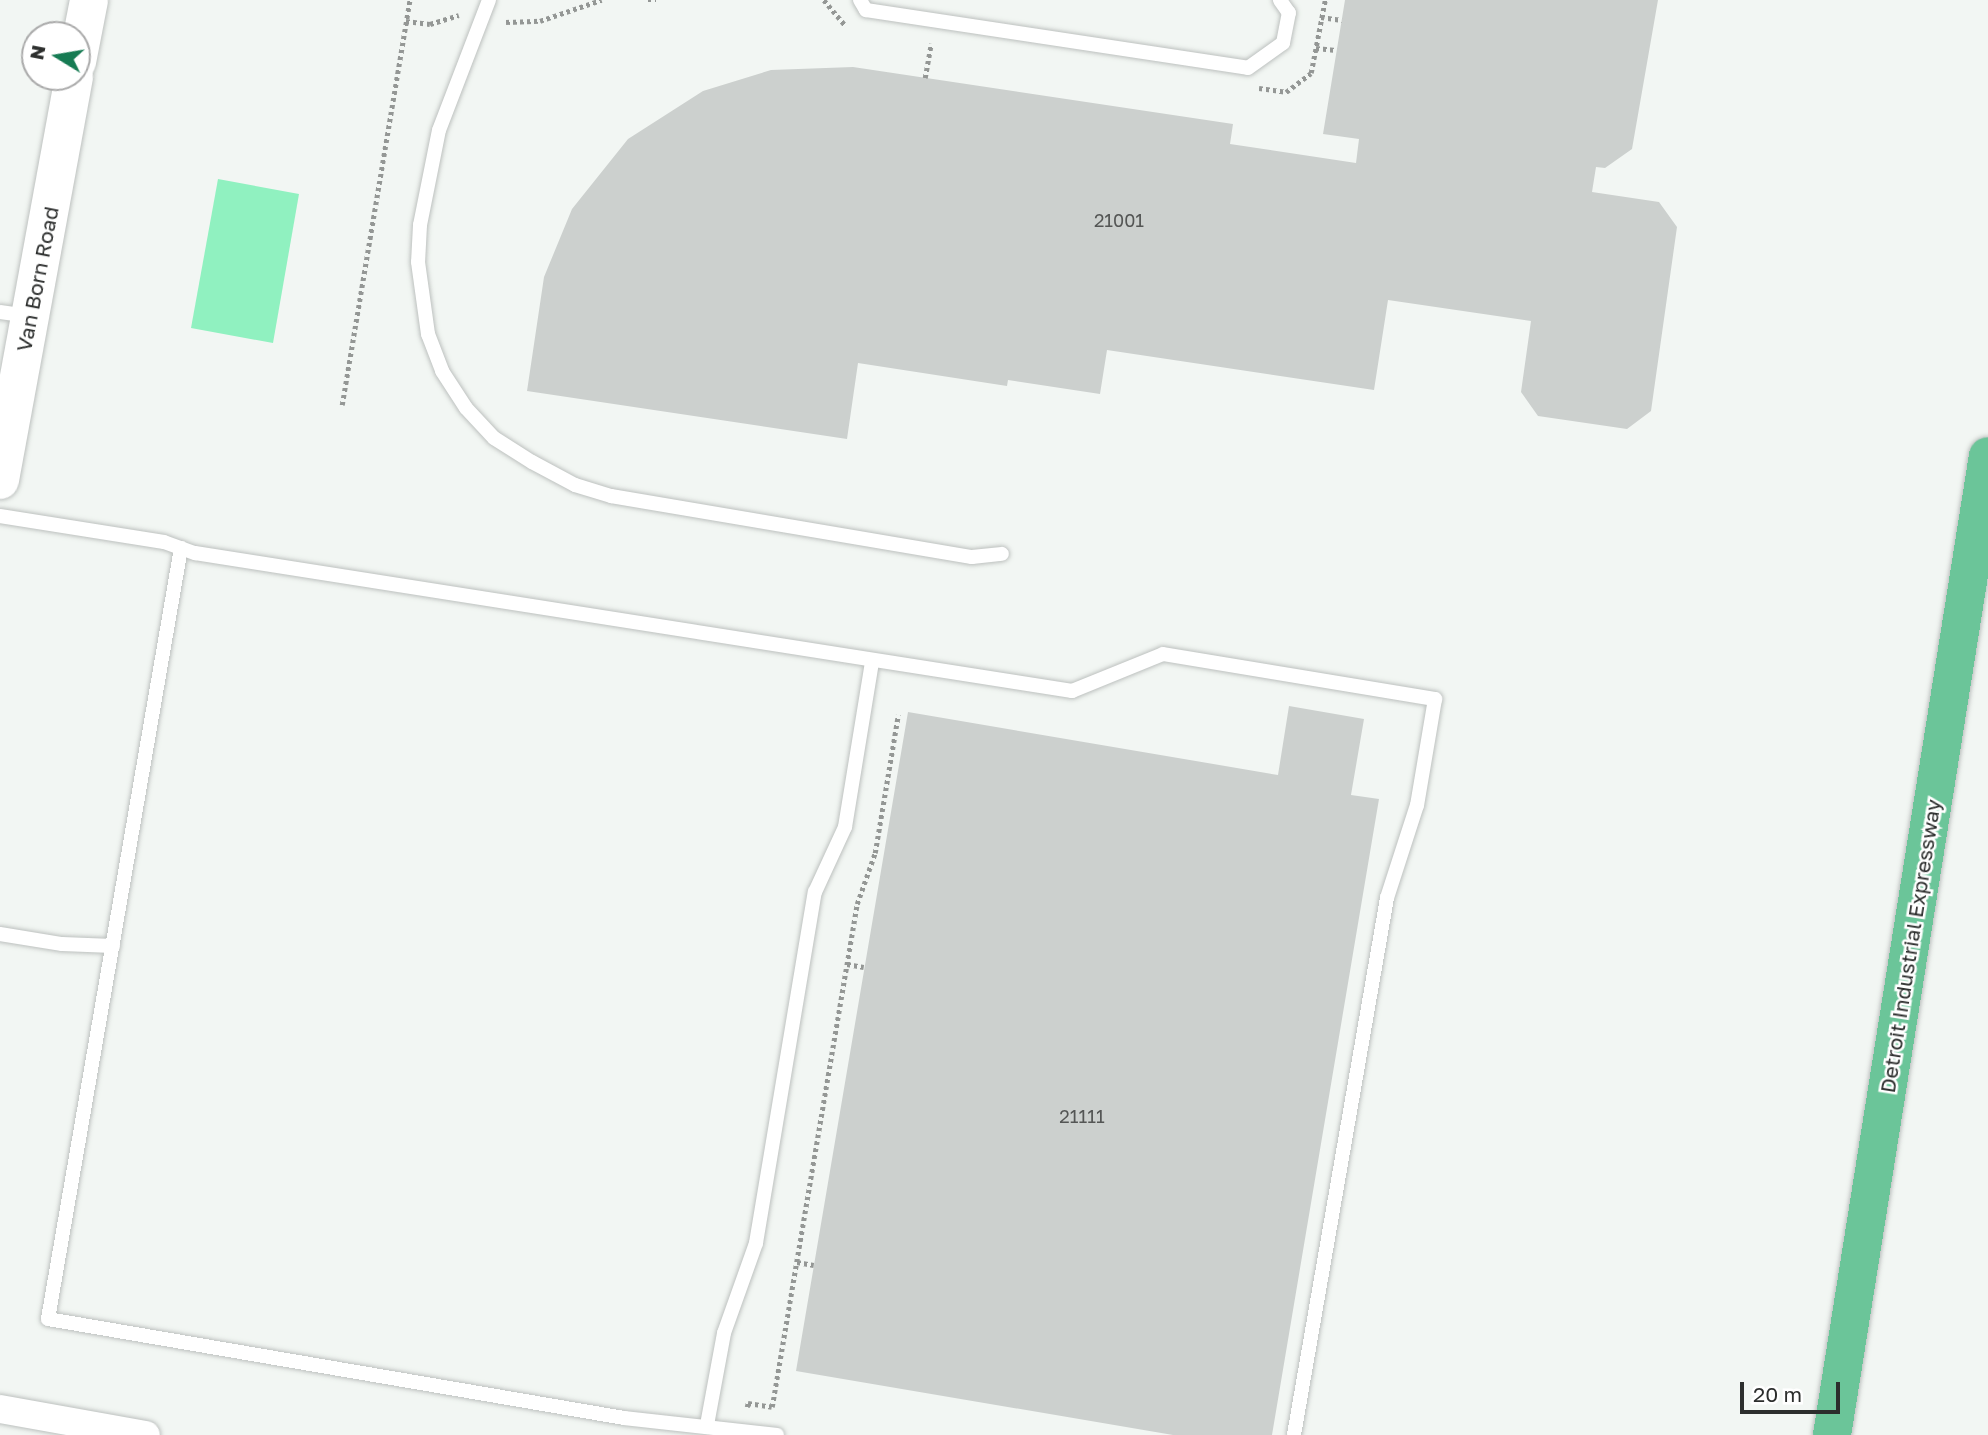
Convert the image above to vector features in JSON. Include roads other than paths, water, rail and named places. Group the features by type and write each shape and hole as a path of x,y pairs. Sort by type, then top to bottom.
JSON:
{"highway":[{"name":"Detroit Industrial Expressway","path":"1832,1435 1988,456"}],"main road":[{"path":"85,21 89,0"},
{"name":"Van Born Road","path":"2,458 15,314 71,91"}],"street":[{"path":"0,1409 146,1435"}],"lane":[{"path":"489,0 439,130 420,225 418,262 428,334 442,372 466,408 494,438 532,462 575,485 611,496 972,558 1002,554"},
{"path":"860,0 866,10 1248,68 1283,44 1289,13 1280,0"},
{"path":"0,516 873,663 1072,691 1163,654 1434,699 1417,804 1387,898 1294,1435"},
{"path":"181,548 48,1319 624,1418 707,1425 777,1435"},
{"path":"707,1425 723,1333 756,1242 815,891 845,827 873,663"},
{"path":"0,934 62,944 113,946"}]}
